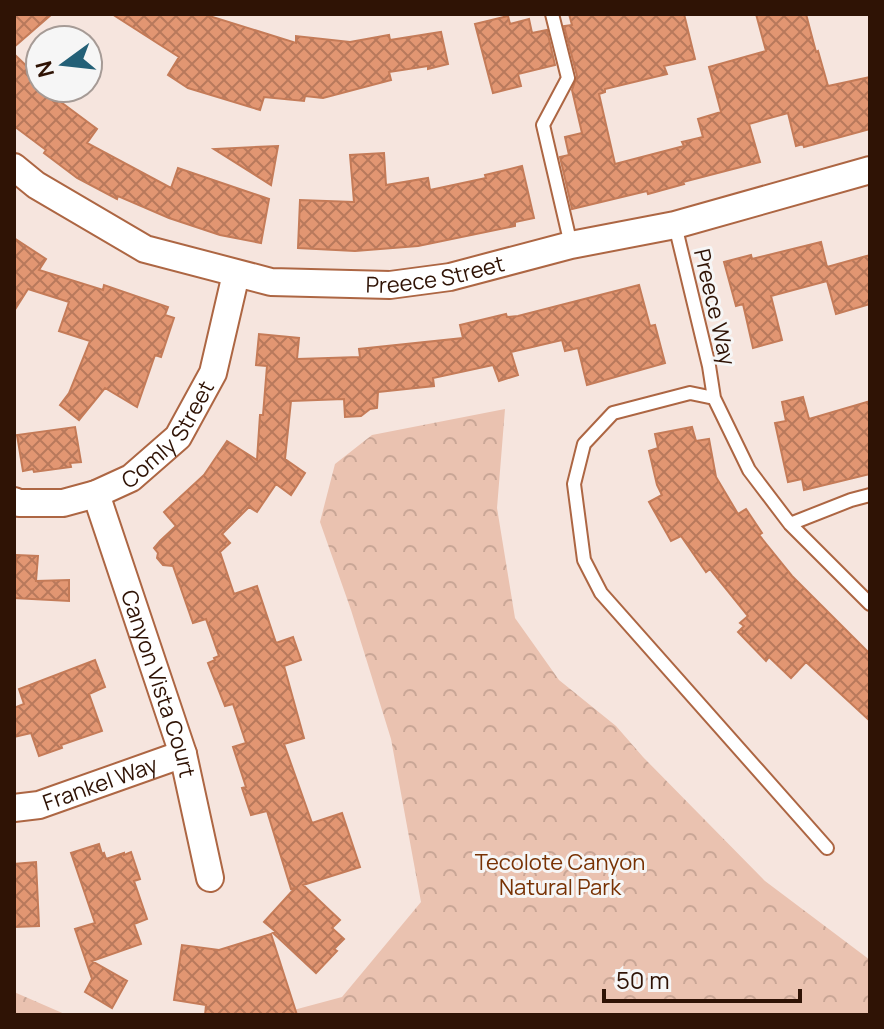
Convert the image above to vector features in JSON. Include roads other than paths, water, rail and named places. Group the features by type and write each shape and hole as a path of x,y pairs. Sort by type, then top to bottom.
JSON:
{"street":[{"name":"Preece Street","path":"14,167 36,185 145,249 271,282 390,285 450,277 571,245 675,225 870,170"},
{"name":"Comly Street","path":"14,501 63,503 96,494 131,478 178,437 213,373 236,274"},
{"name":"Canyon Vista Court","path":"96,494 183,754 210,878"},
{"name":"Frankel Way","path":"14,808 39,805 183,754"}],"lane":[{"path":"552,14 568,78 543,125 571,245"},
{"name":"Preece Way","path":"675,225 714,398 749,470 790,524 870,604"},
{"path":"714,398 690,393 613,413 584,444 574,484 584,560 601,593 827,848"},
{"path":"790,524 870,495"}],"park label":[{"name":"Tecolote Canyon Natural Park","path":"560,874"}]}
